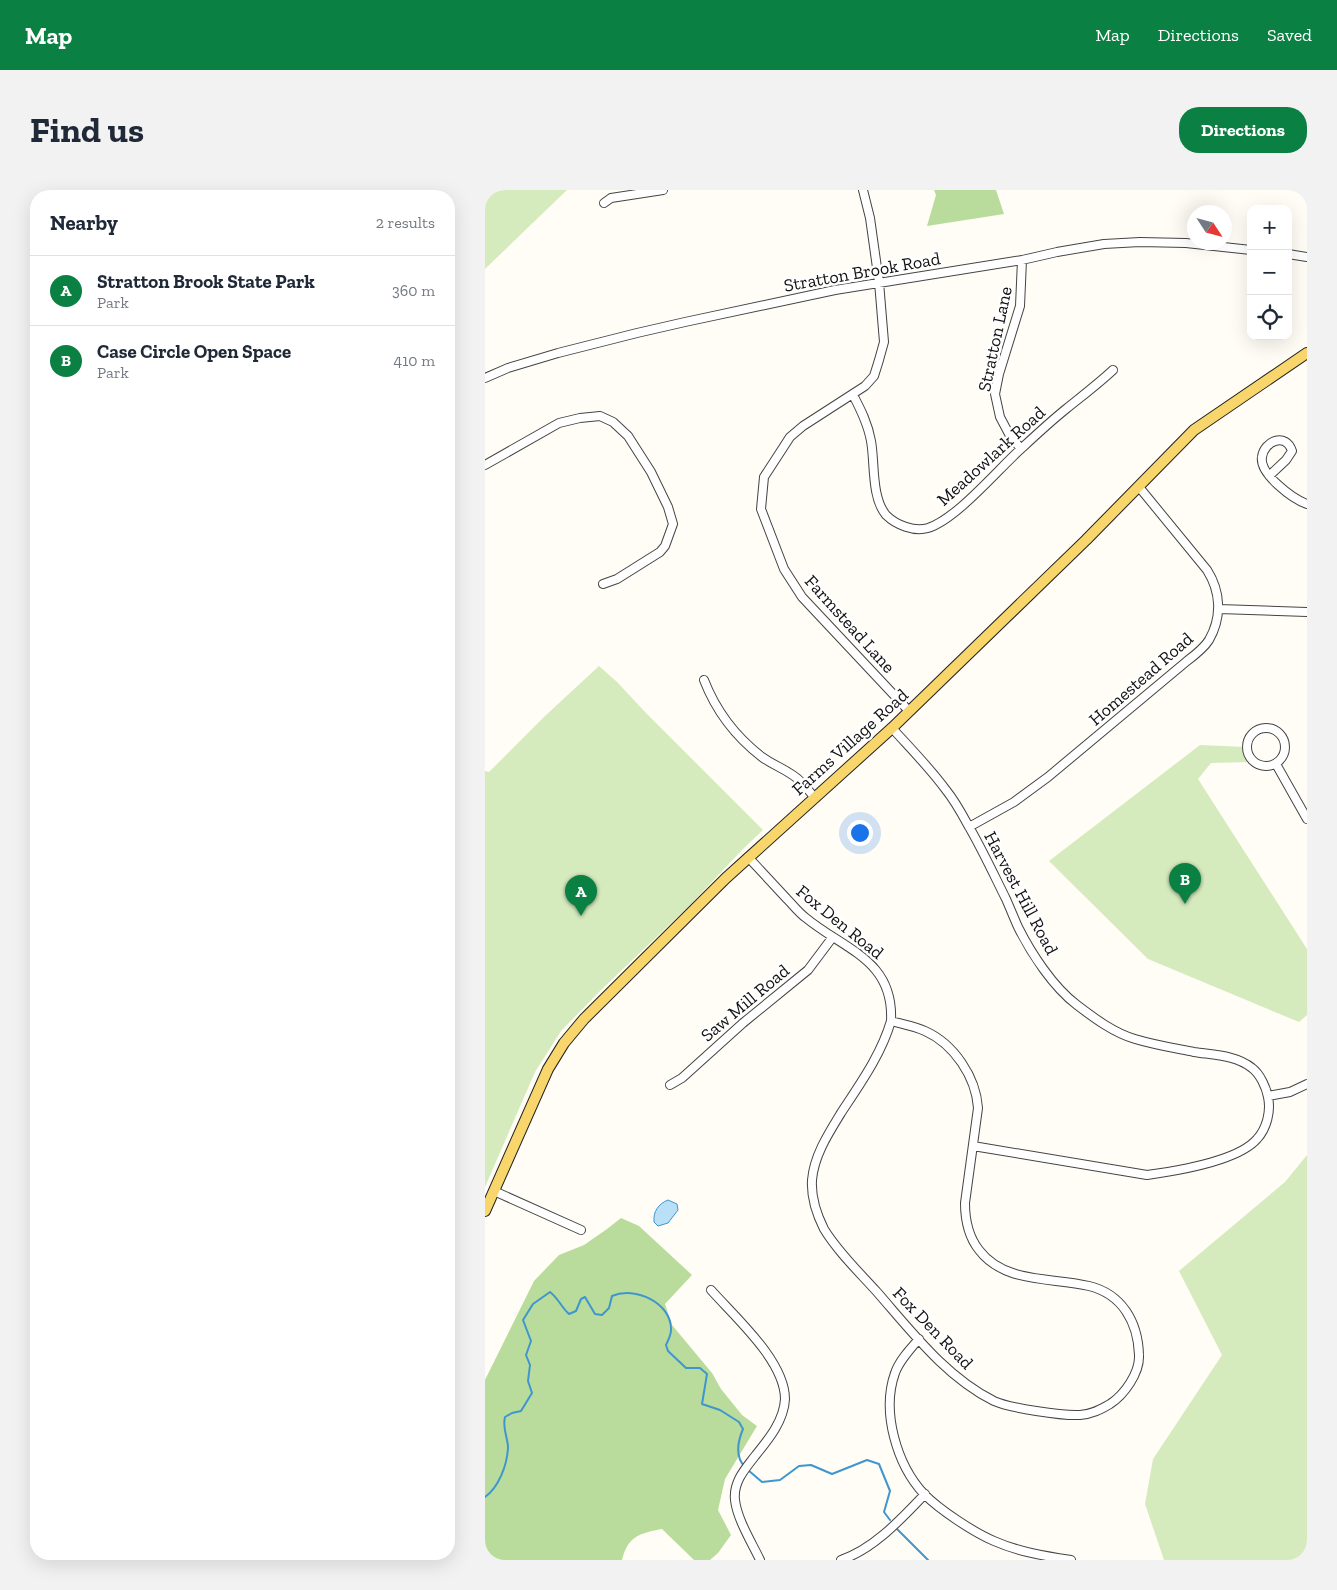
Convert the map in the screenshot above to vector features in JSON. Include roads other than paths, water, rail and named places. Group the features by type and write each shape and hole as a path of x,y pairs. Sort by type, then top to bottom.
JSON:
{"main road":[{"name":"Farms Village Road","path":"485,1211 548,1069 564,1043 584,1019 748,857 892,728 1139,488 1194,430 1307,353"}],"street":[{"path":"604,203 611,198 637,192 663,190"},
{"name":"Farmstead Lane","path":"863,190 870,218 879,282 884,342 874,376 853,395 803,426 790,437 764,477 761,509 784,569 801,598 909,711"},
{"name":"Stratton Brook Road","path":"485,378 531,361 637,333 835,290 1022,260 1104,244 1168,242 1247,250"},
{"path":"1292,254 1307,256"},
{"name":"Stratton Lane","path":"1021,448 1009,434 1000,417 995,394 999,374 1020,306 1022,260"},
{"name":"Meadowlark Road","path":"853,395 865,417 871,442 879,500 885,513 895,523 916,529 928,528 953,513 1021,448 1113,370"},
{"path":"485,465 559,423 580,418 600,416 613,422 629,436 651,472 668,507 673,524 665,546 660,552 617,579 603,584"},
{"path":"1270,475 1286,460 1292,451 1287,443 1281,440 1275,440 1270,444 1262,457 1262,463 1270,475 1291,496 1307,504"},
{"name":"Homestead Road","path":"969,827 1014,802 1048,777 1197,653 1209,640 1219,609 1215,584 1207,570 1139,488"},
{"path":"1219,609 1307,612"},
{"path":"704,680 709,694 725,719 742,740 763,758 801,781 814,797"},
{"name":"Harvest Hill Road","path":"892,728 940,782 969,827 1019,928 1051,979 1074,1003 1095,1018 1133,1039 1241,1061 1258,1074 1268,1096 1268,1118 1257,1140 1244,1149 1202,1166 1163,1173 1147,1175 973,1146"},
{"path":"1271,728 1282,735 1285,741 1285,754 1276,764 1265,767 1250,758 1247,746 1253,734 1258,730 1271,728"},
{"path":"1276,764 1307,819"},
{"name":"Fox Den Road","path":"748,857 804,917 832,938 861,955 875,968 883,981 890,1001 891,1021 880,1052 821,1148 812,1182 818,1217 825,1231 847,1259 919,1339 959,1379 997,1402 1026,1409 1080,1415 1097,1412 1119,1398 1126,1389 1138,1364 1139,1355 1135,1329 1129,1314 1120,1303 1091,1286 1011,1273 994,1265 984,1257 973,1242 965,1218 965,1203 978,1108 977,1096 958,1058 947,1046 924,1030 891,1021"},
{"name":"Saw Mill Road","path":"670,1085 681,1078 743,1023 808,970 832,938"},
{"path":"1268,1096 1290,1092 1307,1084"},
{"path":"494,1191 581,1230"},
{"path":"711,1290 763,1349 778,1370 785,1400 777,1427 738,1481 735,1498 741,1519 760,1560"},
{"path":"919,1339 895,1373 890,1393 889,1416 895,1440 909,1474 925,1494 966,1526 993,1541 1023,1552 1071,1560"},
{"path":"841,1560 860,1552 873,1542 925,1494"}],"water":[{"path":"668,1200 677,1204 678,1210 668,1223 658,1226 654,1222 655,1212 661,1204"}],"waterway":[{"path":"485,1497 498,1482 506,1461 508,1444 504,1425 505,1417 521,1411 532,1393 528,1381 530,1365 526,1355 531,1341 523,1320 533,1304 550,1292 569,1314 576,1311 581,1299 585,1297 595,1314 602,1315 609,1308 612,1296 621,1293 641,1295 659,1305 670,1320 671,1332 666,1345 668,1351 686,1368 700,1368 707,1374 702,1404 720,1410 739,1422 743,1429 738,1449 740,1459 745,1467"},
{"path":"748,1470 762,1482 780,1480 799,1466 811,1465 832,1474 867,1460 879,1464 890,1491 884,1512 890,1520"},
{"path":"896,1528 928,1560"}],"place":[{"name":"Case Circle Open Space","path":"1185,904"},
{"name":"Stratton Brook State Park","path":"581,916"}]}
